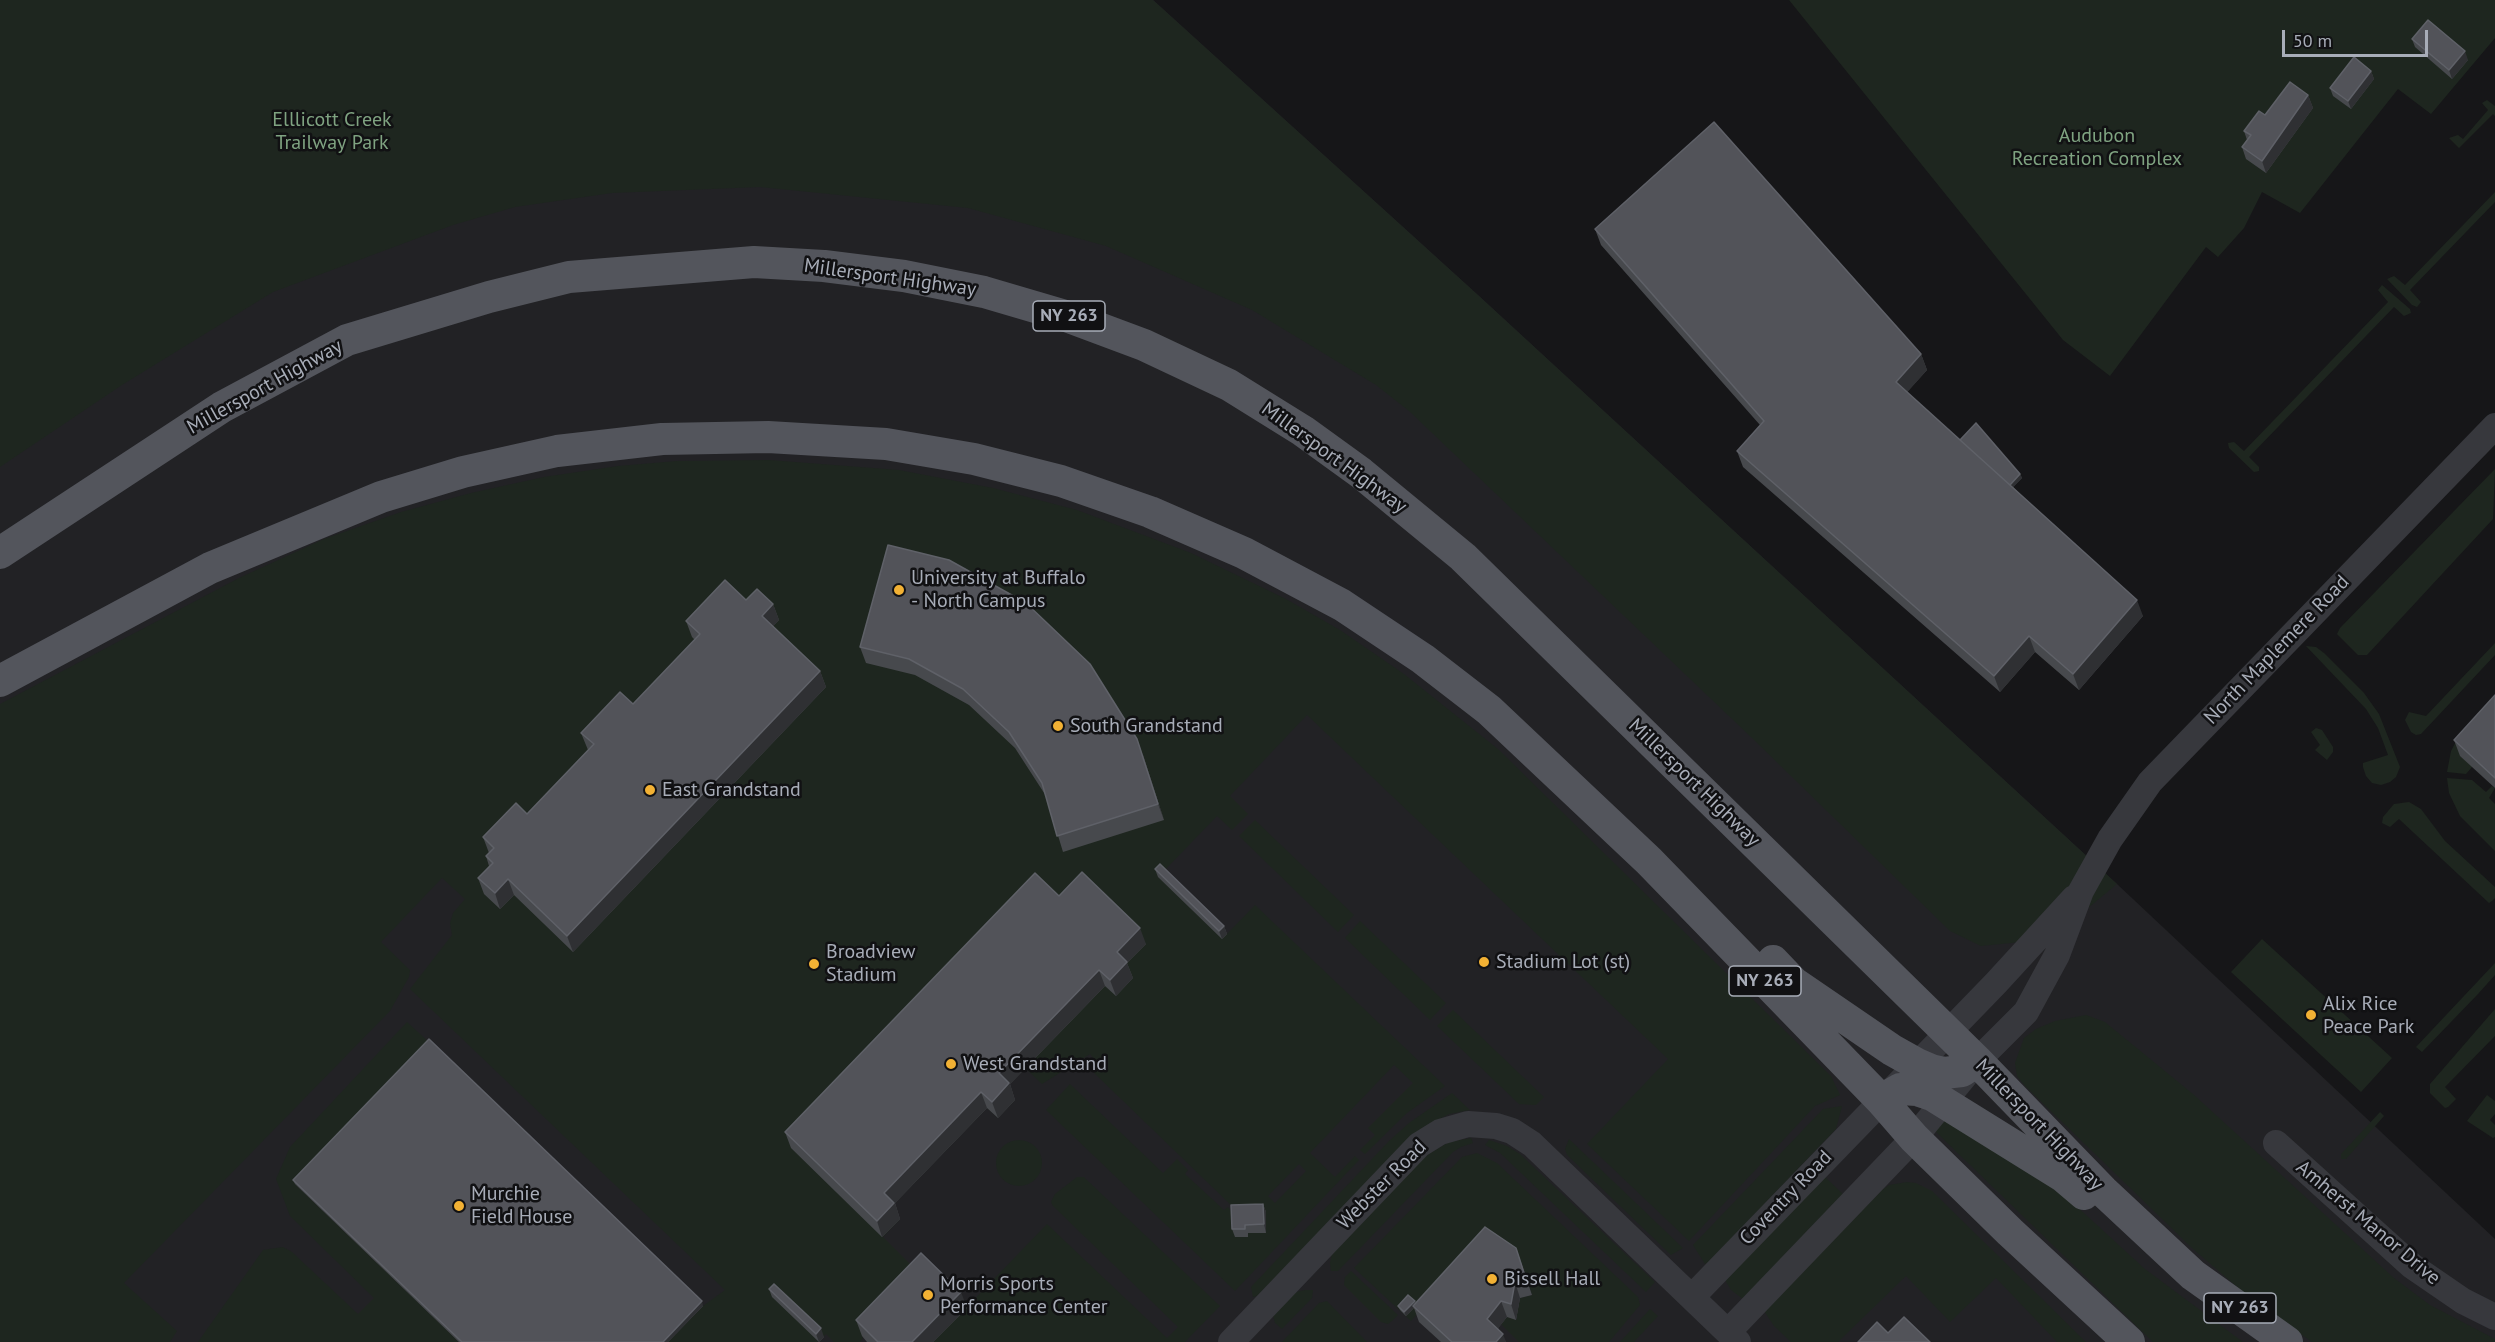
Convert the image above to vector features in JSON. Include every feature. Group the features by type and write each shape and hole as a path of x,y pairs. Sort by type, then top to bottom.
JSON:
{"main road":[{"name":"Millersport Highway","path":"0,553 222,406 347,340 489,297 569,277 754,262 824,266 904,276 984,292 1069,317 1144,345 1229,385 1303,431 1361,473 1463,557 1977,1061 2103,1191 2193,1275 2287,1342"},
{"name":"NY 263","path":"0,681 210,568 381,497 463,472 556,451 662,439 768,437 886,444 974,459 1072,484 1149,512 1244,553 1342,604 1423,659 1489,710 1649,861 1881,1100 1914,1138 2010,1232 2129,1342"},
{"path":"1649,861 1725,915 1794,983 1892,1050 1917,1064 1944,1073 1962,1071 1977,1061"},
{"path":"1881,1100 1899,1089 1917,1090 1942,1101 2064,1177 2111,1218 2193,1275"}],"street":[{"name":"North Maplemere Road","path":"1977,1061 2026,1012 2057,955 2081,891 2109,839 2150,782 2495,426"},
{"name":"North Maplemere Road","path":"1947,1033 2081,891"},
{"path":"1881,1100 1947,1033"},
{"path":"1733,1337 1914,1138 1977,1061"},
{"name":"Coventry Road","path":"1692,1297 1881,1100"},
{"name":"Webster Road","path":"1231,1342 1419,1145 1440,1132 1468,1124 1496,1126 1512,1131 1532,1144 1733,1337"},
{"name":"Amherst Manor Drive","path":"2276,1143 2412,1266 2463,1301 2495,1317"}],"shaded area":[{"name":"University at Buffalo - North Campus","path":"279,0 1153,0 1479,296 2117,884 2495,1239 2495,1342 0,1342 0,266"}],"green space":[{"name":"Elllicott Creek Trailway Park","path":"0,0 1153,0 1479,296 2117,884 2051,939 1981,946 1950,931 1752,738 1409,411 1376,385 1252,310 1106,246 968,208 760,187 612,193 515,207 453,225 273,292 122,385 0,467"},
{"name":"Audubon Recreation Complex","path":"1789,0 2495,0 2495,38 2431,114 2398,89 2300,213 2262,192 2244,228 2218,257 2206,247 2110,376 2063,340"},
{"path":"2487,100 2495,106 2495,116 2493,114 2459,148 2449,138 2458,135 2463,139 2488,110 2482,103"},
{"path":"2495,192 2495,202 2410,290 2421,302 2417,307 2412,305 2387,279 2394,276 2405,285"},
{"path":"2382,285 2410,309 2411,313 2404,316 2394,307 2249,457 2259,467 2259,471 2254,472 2229,448 2228,443 2234,442 2244,451 2388,302 2378,290"},
{"path":"769,460 899,470 993,488 1077,510 1191,553 1286,599 1340,630 1404,674 1498,749 1831,1076 1840,1095 1815,1106 1689,1241 1587,1144 1668,1059 1307,715 1230,796 1248,814 1232,830 1217,816 1163,872 1227,934 1255,905 1445,1086 1407,1113 1365,1154 1360,1150 1375,1135 1368,1128 1413,1083 1394,1065 1310,1153 1335,1177 1355,1156 1359,1160 1235,1291 1046,1110 1070,1084 1163,1173 1177,1159 1188,1170 1185,1174 1224,1210 1228,1207 1248,1237 1248,1233 1266,1232 1234,1208 1092,1071 1099,1064 1090,1054 1042,1084 1025,1068 1005,1089 1015,1100 998,1118 987,1108 890,1208 900,1219 883,1237 921,1275 862,1336 860,1342 834,1342 826,1334 818,1342 668,1342 703,1306 725,1290 410,989 452,935 450,923 453,913 465,899 442,878 381,942 410,970 409,977 390,1011 124,1283 177,1331 170,1342 0,1342 0,704 239,578 324,539 401,512 471,493 544,477 618,466 677,461","holes":["1299,1164 1306,1171 1275,1203 1268,1196"]},
{"path":"2495,469 2493,519 2367,655 2358,655 2337,634 2340,628"},
{"path":"2495,643 2495,655 2421,734 2416,735 2411,732 2405,720 2409,712 2426,716"},
{"path":"2306,646 2316,647 2324,653 2364,693 2379,714 2400,767 2396,777 2390,782 2381,785 2372,783 2363,767 2363,763 2388,755 2378,728 2366,709"},
{"path":"2495,695 2472,767 2466,774 2447,772 2451,751 2461,732"},
{"path":"2316,728 2322,730 2333,747 2333,752 2327,760 2315,750 2320,745 2311,732"},
{"path":"2447,778 2472,780 2486,792 2492,786 2495,788 2489,798 2495,804 2495,851 2460,816 2449,793"},
{"path":"2409,802 2421,809 2445,841 2495,887 2495,898 2492,901 2489,903 2399,819 2390,827 2382,823 2383,817 2394,804"},
{"path":"1255,820 1354,915 1338,932 1239,836"},
{"path":"1360,921 1446,1003 1430,1020 1345,938"},
{"name":"Alix Rice Peace Park","path":"2262,939 2392,1058 2361,1092 2231,972"},
{"path":"2495,963 2495,975 2478,994 2422,1052 2416,1047"},
{"path":"2495,1009 2495,1036 2445,1087 2456,1099 2445,1108 2430,1093 2430,1084"},
{"path":"1453,1010 1544,1097 1536,1105 1519,1104 1437,1026"},
{"path":"2086,1015 2105,1022 2193,1094 2394,1278 2430,1305 2495,1339 2495,1342 2312,1342 2250,1298 2193,1249 2017,1076 2015,1063 2024,1038 2036,1029 2055,1021"},
{"path":"407,1022 430,1043 295,1184 459,1342 198,1342 263,1250 283,1247 292,1252 358,1314 374,1298 290,1216 276,1179 290,1147"},
{"path":"1452,1093 1470,1110 1449,1114 1426,1126 1260,1295 1253,1297 1251,1287 1389,1141 1409,1123"},
{"path":"2487,1095 2495,1101 2495,1114 2490,1120 2495,1125 2495,1137 2493,1138 2467,1121"},
{"path":"1842,1106 1836,1129 1705,1264 1693,1245 1823,1109"},
{"path":"2380,1112 2384,1116 2346,1159 2341,1159 2341,1154"},
{"path":"1946,1113 2061,1192 2145,1269 2243,1342 2153,1342 1936,1132 1933,1124"},
{"path":"1471,1138 1473,1143 1453,1152 1338,1271 1331,1271 1332,1253 1424,1157 1449,1142"},
{"path":"1569,1139 1683,1248 1671,1255 1567,1155 1565,1149"},
{"path":"1019,1140 1035,1147 1042,1163 1035,1179 1019,1186 1003,1179 996,1163 1003,1147"},
{"path":"1489,1140 1507,1146 1520,1154 1655,1282 1646,1292 1500,1153 1485,1145"},
{"path":"1477,1153 1497,1163 1638,1297 1640,1305 1609,1342 1519,1342 1501,1324 1507,1317 1516,1320 1520,1298 1532,1295 1522,1264 1430,1300 1411,1321 1354,1268 1462,1157"},
{"path":"1824,1176 1843,1194 1743,1299 1731,1290 1725,1280"},
{"path":"1077,1177 1084,1177 1220,1306 1185,1342 933,1342 1047,1224 1167,1338 1178,1327 1053,1206 1051,1202 1055,1194"},
{"path":"1916,1183 1932,1191 2086,1342 2057,1342 1996,1278 1950,1322 1906,1276 1838,1342 1791,1342 1774,1326 1764,1311 1882,1190 1889,1185"},
{"path":"1351,1271 1398,1315 1392,1321 1388,1324 1381,1322 1344,1285 1345,1277"},
{"path":"1313,1290 1312,1298 1282,1329 1275,1323 1273,1315 1296,1292"},
{"path":"1327,1301 1367,1342 1282,1342 1319,1303"},
{"path":"1650,1309 1658,1316 1634,1342 1620,1342"}],"building":[{"path":"2428,20 2465,51 2449,70 2412,39"},
{"path":"2354,57 2371,71 2348,101 2330,88"},
{"path":"2290,82 2308,95 2262,161 2242,147 2251,135 2244,131 2259,111 2265,115"},
{"path":"1714,122 1921,354 1896,382 2137,600 2073,674 2029,636 1994,676 1737,451 1764,421 1595,229"},
{"path":"1976,423 2020,474 2010,485 1960,440"},
{"name":"South Grandstand","path":"888,545 949,560 1026,603 1090,664 1137,739 1158,804 1057,836 1042,783 1009,732 963,689 909,659 860,647"},
{"name":"East Grandstand","path":"725,580 746,600 757,589 773,604 762,616 820,671 567,936 508,879 495,893 478,878 493,863 486,856 494,848 483,837 516,803 527,814 594,744 581,733 620,692 633,704 700,634 686,621"},
{"path":"2495,695 2495,778 2454,740"},
{"path":"1160,864 1224,926 1219,931 1155,869"},
{"name":"West Grandstand","path":"1082,872 1140,928 1117,952 1127,962 1110,980 1099,970 999,1073 1009,1083 992,1102 981,1092 884,1193 894,1203 877,1221 785,1132 1035,873 1059,896"},
{"name":"Murchie Field House","path":"429,1039 702,1301 663,1342 462,1342 293,1180"},
{"path":"1263,1204 1264,1224 1245,1225 1245,1229 1232,1229 1231,1205"},
{"name":"Bissell Hall","path":"1485,1227 1516,1248 1526,1279 1515,1282 1511,1304 1501,1301 1487,1319 1503,1334 1496,1342 1452,1342 1413,1306"},
{"name":"Morris Sports Performance Center","path":"921,1253 961,1292 912,1342 878,1342 856,1320"},
{"path":"774,1284 821,1328 816,1334 769,1289"},
{"path":"1408,1295 1415,1301 1404,1312 1398,1306"},
{"path":"1904,1317 1930,1342 1858,1342 1877,1322 1888,1333"}],"place":[{"name":"University at Buffalo - North Campus","path":"899,590"},
{"name":"South Grandstand","path":"1058,726"},
{"name":"East Grandstand","path":"650,790"},
{"name":"Stadium Lot (st)","path":"1484,962"},
{"name":"Broadview Stadium","path":"814,964"},
{"name":"Alix Rice Peace Park","path":"2311,1015"},
{"name":"West Grandstand","path":"951,1064"},
{"name":"Murchie Field House","path":"459,1206"},
{"name":"Bissell Hall","path":"1492,1279"},
{"name":"Morris Sports Performance Center","path":"928,1295"}]}
